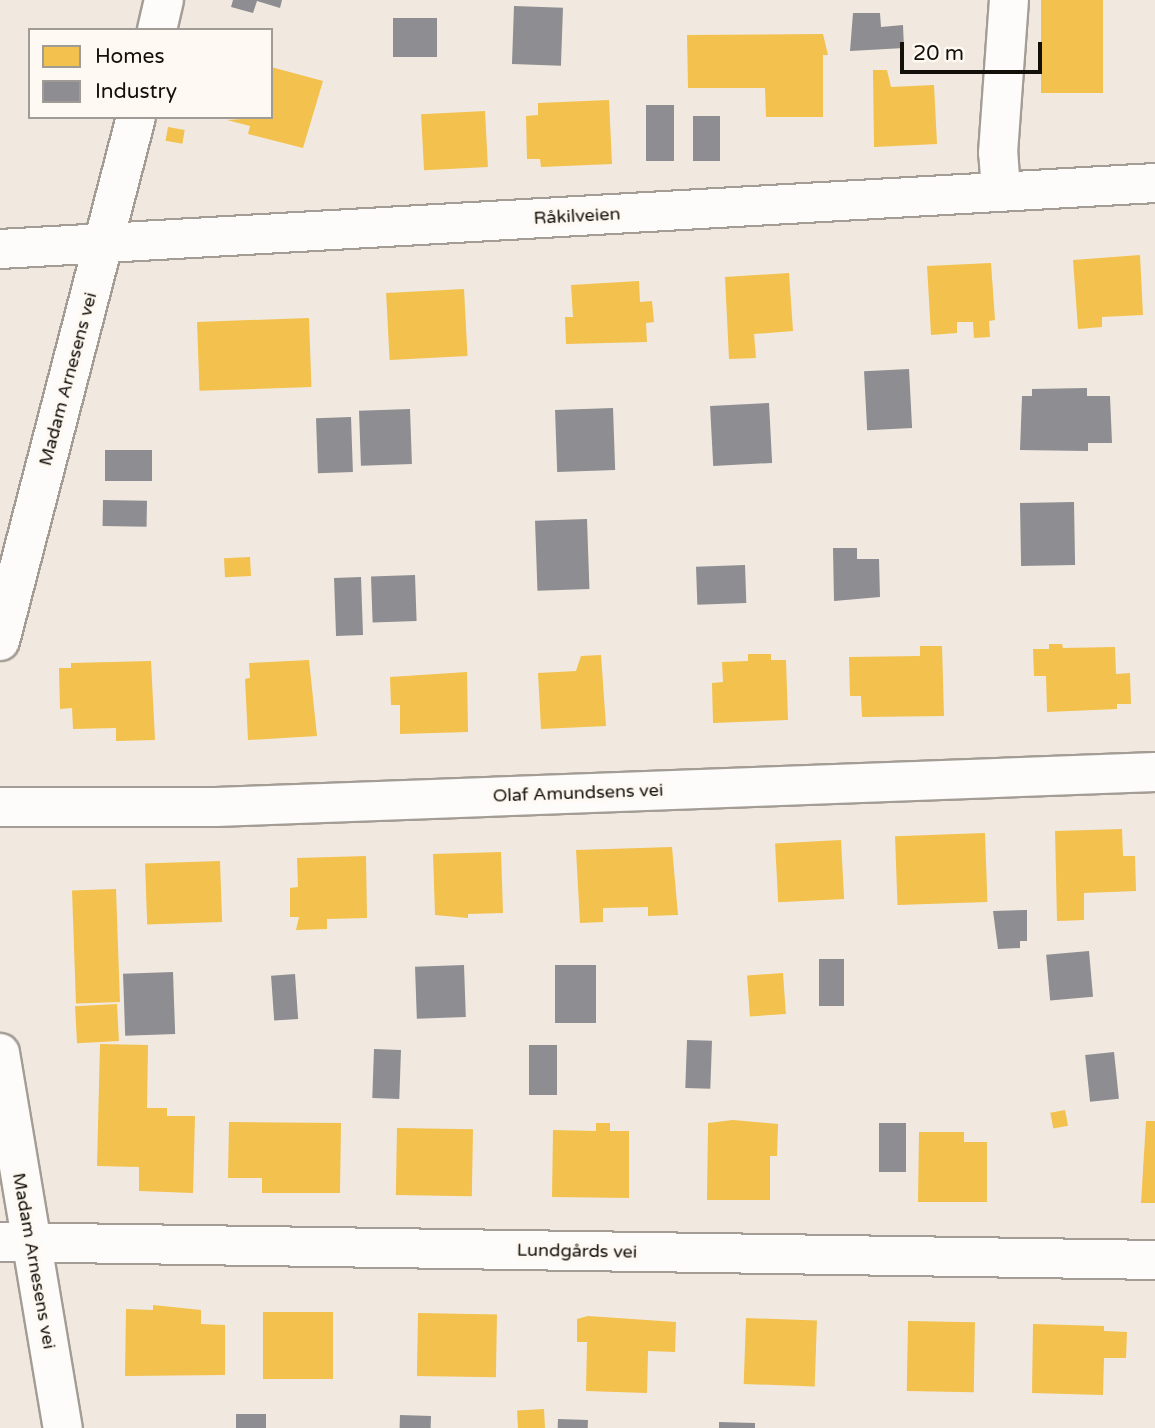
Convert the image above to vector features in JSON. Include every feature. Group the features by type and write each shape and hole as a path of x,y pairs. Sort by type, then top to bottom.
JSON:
{"street":[{"path":"157,28 164,0"},
{"path":"1001,192 998,153 1009,0"},
{"name":"Madam Arnesens vei","path":"0,641 105,242 135,119"},
{"name":"Råkilveien","path":"0,248 1155,183"},
{"name":"Olaf Amundsens vei","path":"0,807 216,807 1155,772"},
{"name":"Madam Arnesens vei","path":"0,1053 15,1242 62,1428"},
{"name":"Lundgårds vei","path":"15,1242 1155,1260"}],"building: Homes":[{"path":"1041,0 1103,0 1103,93 1041,93"},
{"path":"823,34 828,55 823,55 823,117 766,117 765,88 688,88 687,35"},
{"path":"273,68 323,81 303,148 248,134 250,126 227,120 273,119"},
{"path":"873,70 887,70 891,87 934,85 937,144 874,147"},
{"path":"609,100 612,164 541,167 540,159 527,159 526,116 538,115 538,103"},
{"path":"485,111 488,167 424,170 421,114"},
{"path":"168,127 185,130 182,144 166,141"},
{"path":"1140,255 1143,315 1102,317 1102,327 1078,329 1073,260"},
{"path":"991,263 995,320 989,321 990,337 974,338 973,322 957,322 957,333 931,335 927,266"},
{"path":"789,273 793,331 754,334 756,358 729,359 725,277"},
{"path":"639,281 640,302 652,301 654,322 646,323 647,342 566,344 565,317 573,317 571,285"},
{"path":"464,289 468,356 390,360 386,293"},
{"path":"309,318 311,387 199,391 197,322"},
{"path":"250,557 251,576 225,577 224,558"},
{"path":"1049,644 1062,644 1063,648 1115,647 1116,674 1130,673 1131,704 1117,704 1117,709 1047,712 1046,676 1034,676 1033,649 1049,649"},
{"path":"920,646 942,646 944,716 862,717 861,696 850,696 849,657 920,656"},
{"path":"748,654 771,654 771,660 786,660 788,720 713,723 712,683 723,682 722,662 748,661"},
{"path":"601,655 606,726 541,729 538,673 576,671 581,656"},
{"path":"309,660 317,736 248,740 245,679 250,678 249,663"},
{"path":"151,661 155,740 116,741 116,728 73,729 72,708 60,709 59,668 71,668 71,663"},
{"path":"467,672 468,732 400,734 400,705 391,705 390,677"},
{"path":"1122,829 1123,856 1135,856 1136,891 1084,893 1084,920 1057,921 1055,831"},
{"path":"985,833 987,902 897,905 895,836"},
{"path":"841,840 844,899 778,902 775,843"},
{"path":"672,847 678,915 648,916 648,907 603,908 603,922 580,923 576,850"},
{"path":"501,852 503,913 468,914 468,918 435,915 433,854"},
{"path":"366,856 367,918 327,919 327,929 296,930 299,917 290,917 290,888 298,887 297,858"},
{"path":"220,861 222,922 147,925 145,864"},
{"path":"116,889 120,1002 76,1003 72,891"},
{"path":"783,973 786,1014 750,1016 747,976"},
{"path":"117,1004 119,1041 77,1043 75,1006"},
{"path":"100,1044 148,1045 147,1108 167,1108 167,1116 195,1116 193,1193 139,1191 139,1167 97,1166"},
{"path":"1065,1110 1068,1126 1053,1129 1050,1113"},
{"path":"733,1120 778,1124 777,1156 770,1156 770,1200 707,1200 708,1123"},
{"path":"1146,1121 1155,1121 1155,1203 1141,1203"},
{"path":"229,1122 341,1123 340,1193 262,1193 262,1178 228,1178"},
{"path":"596,1123 610,1123 610,1131 629,1131 629,1198 552,1197 553,1130 596,1131"},
{"path":"397,1128 473,1129 472,1196 396,1195"},
{"path":"919,1132 964,1132 964,1142 987,1142 987,1202 918,1202"},
{"path":"153,1305 201,1310 201,1324 225,1325 225,1375 125,1376 126,1309 153,1310"},
{"path":"263,1312 333,1312 333,1379 263,1379"},
{"path":"418,1313 497,1314 496,1377 417,1376"},
{"path":"588,1316 676,1322 675,1352 648,1351 647,1393 586,1391 587,1342 577,1342 577,1319"},
{"path":"746,1318 817,1320 815,1386 744,1384"},
{"path":"908,1321 975,1322 974,1392 907,1391"},
{"path":"1033,1324 1104,1326 1104,1331 1127,1332 1126,1358 1104,1358 1103,1395 1032,1393"},
{"path":"544,1409 545,1428 518,1428 517,1410"}],"building: Industry":[{"path":"233,0 282,0 280,8 257,1 253,13 231,7"},
{"path":"514,6 563,8 561,66 512,64"},
{"path":"853,13 880,13 881,27 903,25 904,48 850,51"},
{"path":"393,18 437,18 437,57 393,57"},
{"path":"646,105 674,105 674,161 646,161"},
{"path":"693,116 720,116 720,161 693,161"},
{"path":"909,369 912,428 867,430 864,371"},
{"path":"1087,388 1087,396 1110,396 1112,443 1088,443 1088,451 1020,450 1022,396 1032,396 1032,389"},
{"path":"769,403 772,463 713,466 710,406"},
{"path":"613,408 615,470 557,472 555,410"},
{"path":"410,409 412,464 361,466 359,411"},
{"path":"351,417 353,472 318,473 316,418"},
{"path":"105,450 152,450 152,481 105,481"},
{"path":"103,500 147,501 147,527 103,526"},
{"path":"1074,502 1075,565 1021,566 1020,503"},
{"path":"587,519 589,589 537,591 535,521"},
{"path":"833,548 857,548 857,559 879,559 880,597 834,601"},
{"path":"745,565 746,603 697,605 696,567"},
{"path":"415,575 417,621 373,623 371,577"},
{"path":"361,577 363,635 336,636 334,578"},
{"path":"1027,910 1027,941 1020,941 1020,948 998,949 993,911"},
{"path":"1089,951 1093,997 1050,1001 1046,955"},
{"path":"819,959 844,959 844,1006 819,1006"},
{"path":"464,965 466,1017 417,1019 415,967"},
{"path":"555,965 596,965 596,1023 555,1023"},
{"path":"173,972 175,1034 125,1036 123,974"},
{"path":"295,974 298,1019 274,1021 271,976"},
{"path":"687,1040 712,1041 710,1089 685,1088"},
{"path":"529,1045 557,1045 557,1095 529,1095"},
{"path":"374,1049 401,1050 399,1099 372,1098"},
{"path":"1114,1052 1119,1099 1090,1102 1085,1055"},
{"path":"879,1123 906,1123 906,1172 879,1172"},
{"path":"236,1414 266,1414 266,1428 236,1428"},
{"path":"400,1415 431,1416 431,1428 400,1428"},
{"path":"558,1419 588,1420 588,1428 558,1428"},
{"path":"719,1422 755,1423 755,1428 719,1428"}]}
